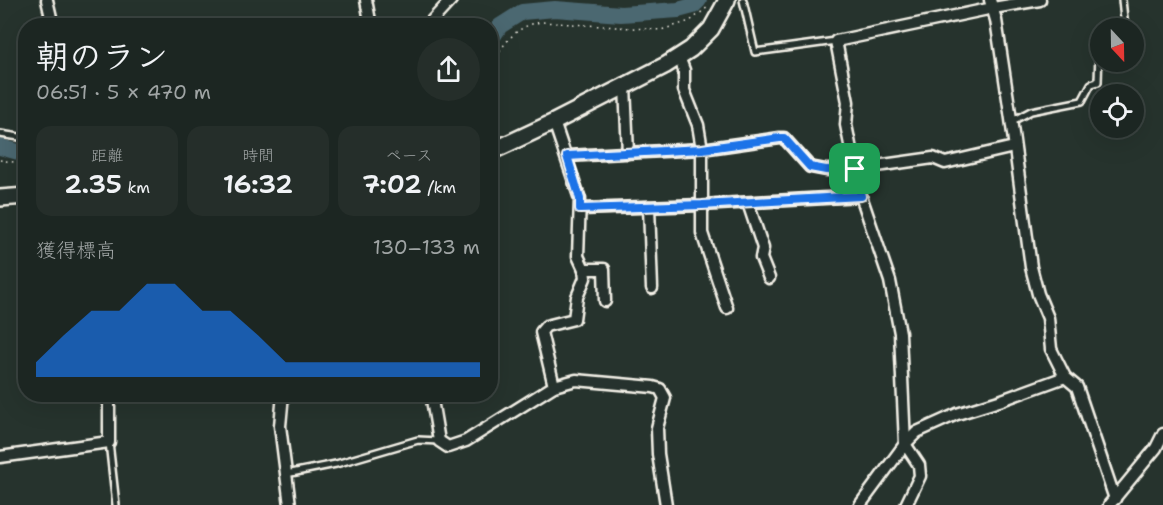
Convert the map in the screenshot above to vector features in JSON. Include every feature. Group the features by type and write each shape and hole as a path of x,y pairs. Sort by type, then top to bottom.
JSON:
{"street":[{"path":"47,0 51,18"},
{"path":"366,0 369,18"},
{"path":"435,18 451,0"},
{"path":"498,148 625,86 691,50 705,37 719,17 727,0"},
{"path":"906,505 920,476 919,465 905,444 900,333 890,281 861,196 855,169 846,125 848,102 836,41 992,4 1040,0"},
{"path":"992,4 1011,119 1031,267 1038,294 1048,318 1051,349 1065,376 1077,387 1112,502"},
{"path":"679,57 684,70 684,90 698,125 702,149 702,233 726,308"},
{"path":"625,86 628,153"},
{"path":"554,122 580,199 578,256 585,278 577,297 574,319 546,326 541,332 554,386"},
{"path":"567,156 702,149 784,138 810,167 826,170 855,169 933,158 945,163 1014,147"},
{"path":"580,209 861,196"},
{"path":"0,198 18,197"},
{"path":"748,202 763,248 761,258 769,278"},
{"path":"649,207 652,288"},
{"path":"584,269 604,269 605,301"},
{"path":"860,505 905,444 917,432 957,414 1065,376"},
{"path":"432,402 439,441 448,447 466,441 554,386 576,380 660,389 665,398 657,428 658,454 666,505"},
{"path":"0,457 109,442 109,402"},
{"path":"282,402 280,426 290,505"},
{"path":"1112,502 1156,448 1163,435"}],"lane":[{"path":"743,0 755,52 836,41"},
{"path":"1122,0 1124,18"},
{"path":"1011,119 1016,119 1031,111 1082,101 1091,84 1098,82 1098,72"},
{"path":"0,134 18,137"},
{"path":"285,474 336,464 418,440 439,441"},
{"path":"109,442 116,505"}],"path":[{"path":"498,55 513,34 531,23 661,30 690,21 706,10 713,1"},
{"path":"0,160 18,163"}],"waterway":[{"path":"498,29 522,12 555,9 621,14 678,10 693,6 699,0"},
{"path":"0,147 18,152"}],"route":[{"path":"784,138 810,167 826,170 855,169 861,196 580,209 580,199 567,156 702,149 784,138"}]}
